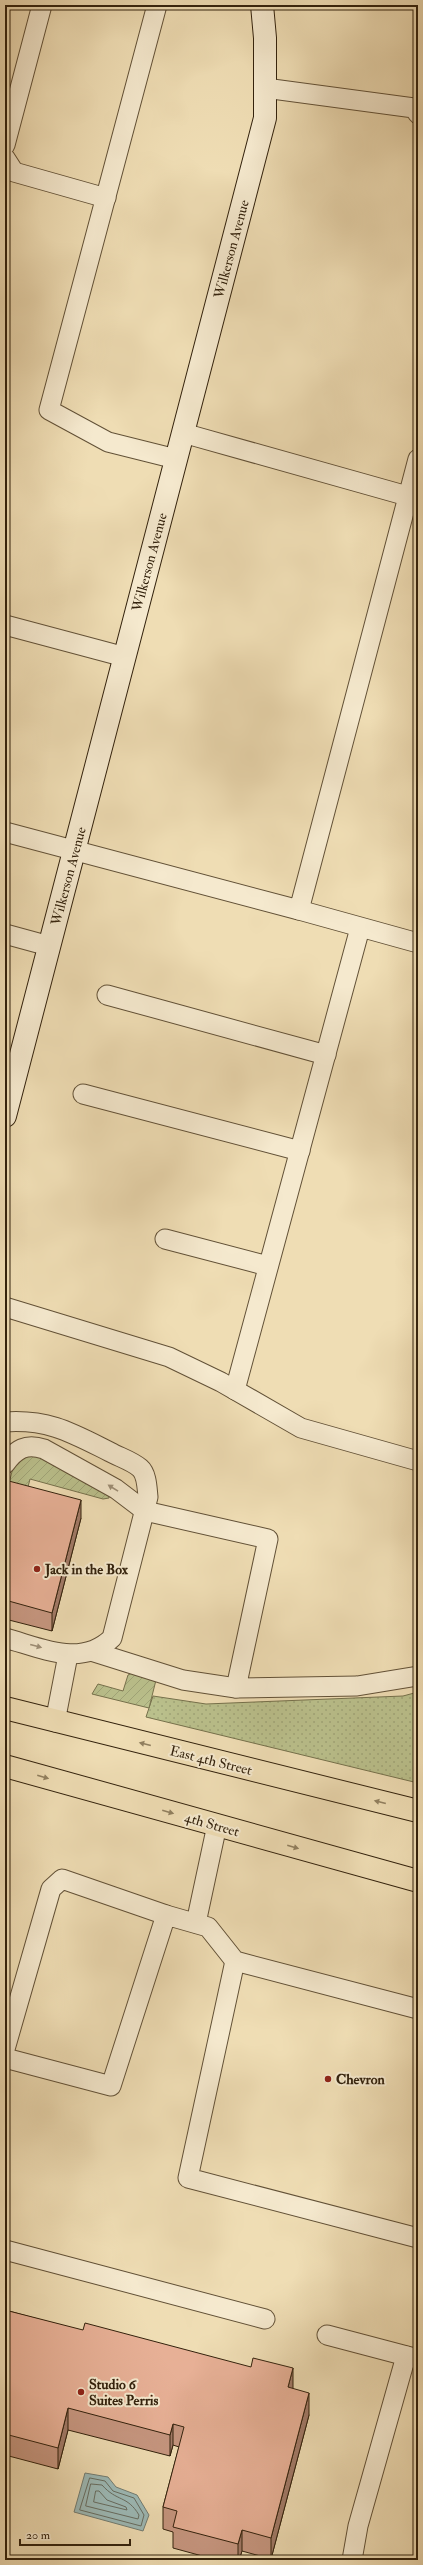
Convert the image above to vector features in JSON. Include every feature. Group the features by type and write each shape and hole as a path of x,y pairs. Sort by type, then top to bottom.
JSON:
{"main road":[{"name":"Wilkerson Avenue","path":"5,1116 265,118 262,5"},
{"name":"East 4th Street","path":"5,1708 55,1722 418,1811"},
{"name":"4th Street","path":"5,1766 418,1881"}],"lane":[{"path":"5,145 42,5"},
{"path":"157,5 49,410 108,442 176,459"},
{"path":"265,88 414,108 418,114"},
{"path":"5,158 14,172 106,198"},
{"path":"183,434 413,498"},
{"path":"299,910 413,498 418,459"},
{"path":"5,625 125,657"},
{"path":"5,832 418,943"},
{"path":"235,1390 360,928"},
{"path":"5,934 49,946"},
{"path":"106,995 326,1054"},
{"path":"83,1094 300,1151"},
{"path":"165,1239 268,1266"},
{"path":"5,1307 169,1357 235,1390 301,1428 418,1461"},
{"path":"5,1422 28,1420 46,1423 77,1435 141,1468 147,1483 148,1497 145,1511 112,1638 94,1652"},
{"path":"5,1464 20,1448 33,1446 44,1449 116,1489 145,1511 268,1539 236,1688"},
{"path":"5,1638 68,1655 94,1652 183,1680 236,1688 357,1686 418,1676"},
{"path":"55,1722 68,1655"},
{"path":"196,1924 217,1825"},
{"path":"5,2049 51,1889 62,1880 166,1915 208,1927 235,1961 418,2009"},
{"path":"5,2058 111,2086 166,1915"},
{"path":"235,1961 188,2178 418,2238"},
{"path":"5,2250 265,2319"},
{"path":"326,2335 412,2357 358,2526 352,2560"}],"green space":[{"path":"38,1453 109,1494 109,1498 103,1499 30,1479 24,1503 5,1498 13,1468 24,1455"},
{"path":"132,1673 156,1680 149,1708 92,1694 98,1684 123,1691 128,1675"},
{"path":"418,1692 418,1783 146,1717 153,1696 206,1704 403,1696"}],"water":[{"path":"85,2473 108,2477 116,2487 137,2495 149,2515 143,2531 74,2512"}],"building":[{"name":"Jack in the Box","path":"5,1480 81,1500 52,1613 5,1600"},
{"path":"5,2310 83,2330 85,2323 251,2367 253,2358 293,2368 288,2387 309,2393 271,2538 242,2530 238,2544 173,2527 177,2511 163,2507 184,2427 173,2424 170,2435 68,2408 58,2448 5,2434"}],"place":[{"name":"Jack in the Box","path":"37,1569"},
{"name":"Chevron","path":"328,2079"},
{"name":"Studio 6 Suites Perris","path":"81,2392"}]}
